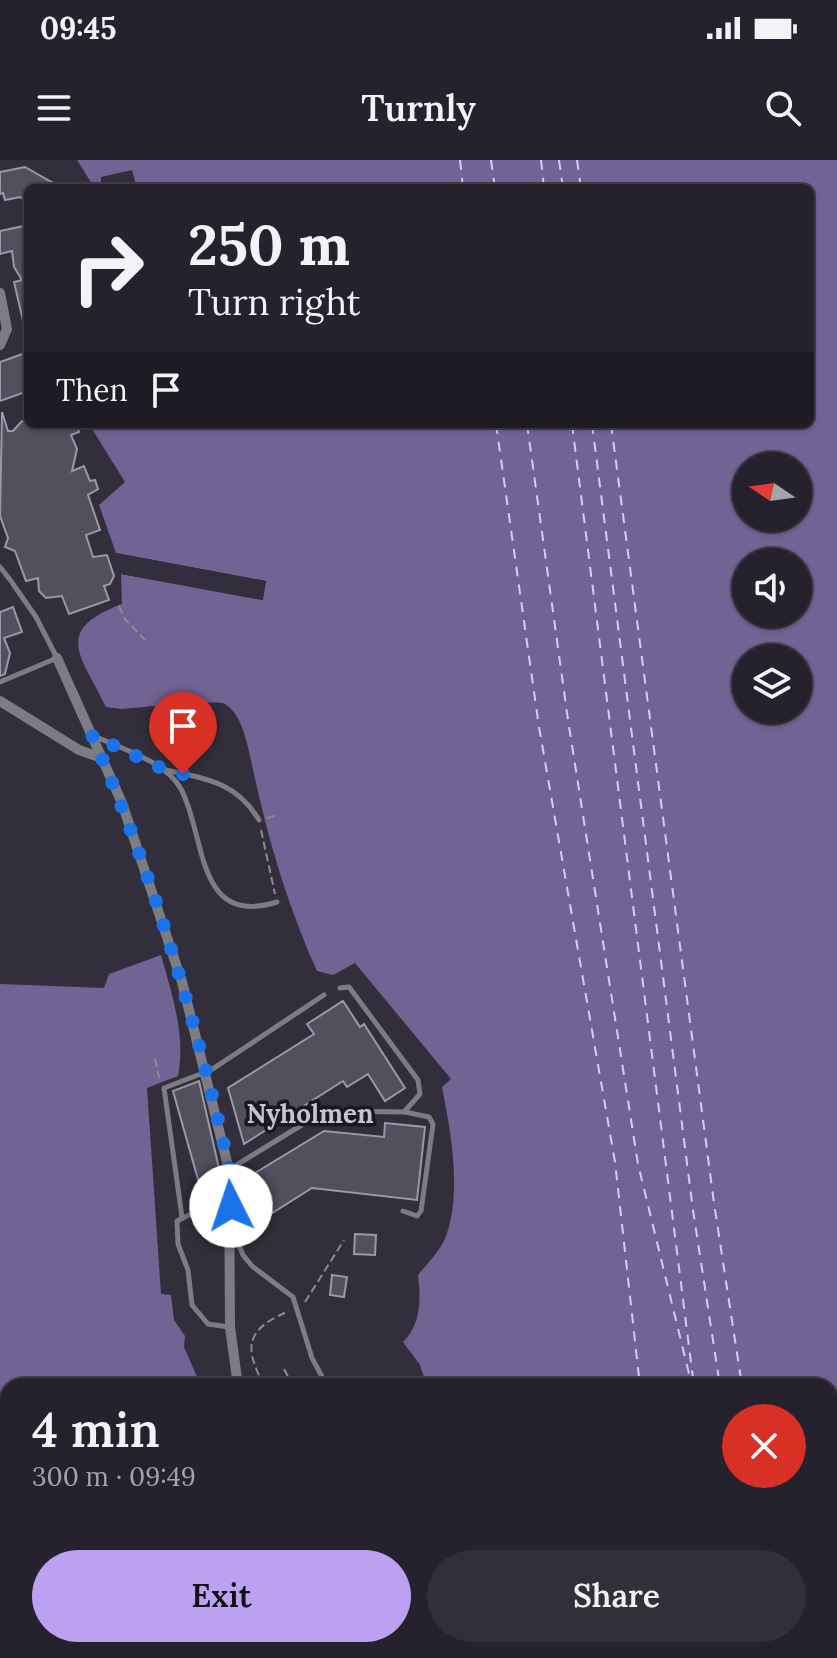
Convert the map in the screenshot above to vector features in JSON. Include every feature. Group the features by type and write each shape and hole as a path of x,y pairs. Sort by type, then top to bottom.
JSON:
{"street":[{"path":"0,293 7,329 0,345"},
{"path":"57,658 122,803 182,982 205,1073 229,1170 232,1227 230,1327 237,1378"},
{"path":"0,701 79,750 102,758"}],"lane":[{"path":"0,567 36,617 57,658 0,682"},
{"path":"92,735 161,768 231,788 247,800 259,820"},
{"path":"161,768 181,788 215,890 232,903 248,906 277,902"},
{"path":"340,988 349,987 418,1080 420,1094 404,1112"},
{"path":"182,1217 178,1211 164,1088 205,1073 324,995"},
{"path":"229,1170 318,1115 335,1111 404,1112 429,1117 433,1124 421,1211 417,1216 403,1211"},
{"path":"230,1327 208,1324 192,1305 188,1270 178,1244 177,1221 182,1217 231,1206"},
{"path":"232,1227 243,1255 261,1274 289,1291 312,1358 323,1378"}],"path":[{"path":"119,606 125,619 145,640"},
{"path":"259,820 277,902"},
{"path":"155,1059 160,1082"},
{"path":"260,1378 256,1369 253,1335 262,1323 296,1309 312,1293 344,1240"},
{"path":"284,1369 289,1378"},
{"path":"447,1658 454,1658"}],"shaded area":[{"path":"77,160 837,160 837,1378 424,1378 420,1365 403,1342 416,1320 418,1275 444,1241 450,1224 454,1165 442,1087 451,1079 355,963 333,975 317,971 279,870 244,732 231,709 219,703 121,709 106,707 78,646 79,635 86,624 122,604 121,574 262,600 266,581 116,553 99,505 125,482 91,428 814,428 814,184 136,184 132,170 101,177 101,182 92,184"},
{"path":"161,955 177,1015 180,1045 178,1076 147,1088 161,1294 171,1295 174,1320 185,1336 184,1347 198,1378 0,1378 0,984 104,988 109,974"}],"pier":[{"path":"116,553 266,581 263,600 121,574 120,570 259,596 261,584 117,557"}],"building":[{"path":"25,167 55,184 24,184 24,200 20,197 5,200 3,193 0,194 0,172"},
{"path":"24,226 24,325 14,282 22,280 14,267 12,251 0,254 0,231"},
{"path":"24,353 24,392 0,401 0,362"},
{"path":"2,412 8,431 13,431 22,421 24,428 78,428 79,432 71,435 77,449 72,471 84,466 90,481 95,480 98,489 88,495 100,530 86,535 93,557 107,555 114,576 110,584 104,586 109,600 69,614 62,596 46,598 39,591 38,578 26,581 15,551 5,547 8,538 0,516"},
{"path":"13,607 22,632 4,638 10,653 5,674 0,676 0,612"},
{"path":"343,1001 360,1027 364,1024 405,1088 385,1101 368,1074 347,1087 343,1081 244,1144 228,1088 314,1034 307,1024"},
{"path":"199,1081 221,1177 199,1183 173,1091"},
{"path":"385,1123 425,1127 417,1200 312,1188 258,1222 250,1176 324,1131 384,1137"},
{"path":"355,1234 376,1235 375,1255 354,1254"},
{"path":"332,1275 347,1277 344,1297 330,1295"}],"ferry route":[{"path":"460,160 463,184"},
{"path":"491,160 494,184"},
{"path":"541,160 544,184"},
{"path":"559,160 562,184"},
{"path":"577,160 580,184"},
{"path":"497,428 539,727 615,1162 639,1378"},
{"path":"528,428 568,720 638,1164 690,1378"},
{"path":"573,428 693,1378"},
{"path":"593,428 693,1210 719,1378"},
{"path":"612,428 714,1203 741,1378"}],"district":[{"name":"Nyholmen","path":"310,1114"}],"route":[{"path":"183,774 161,768 92,735 122,803 182,982 231,1175 231,1206"}]}
